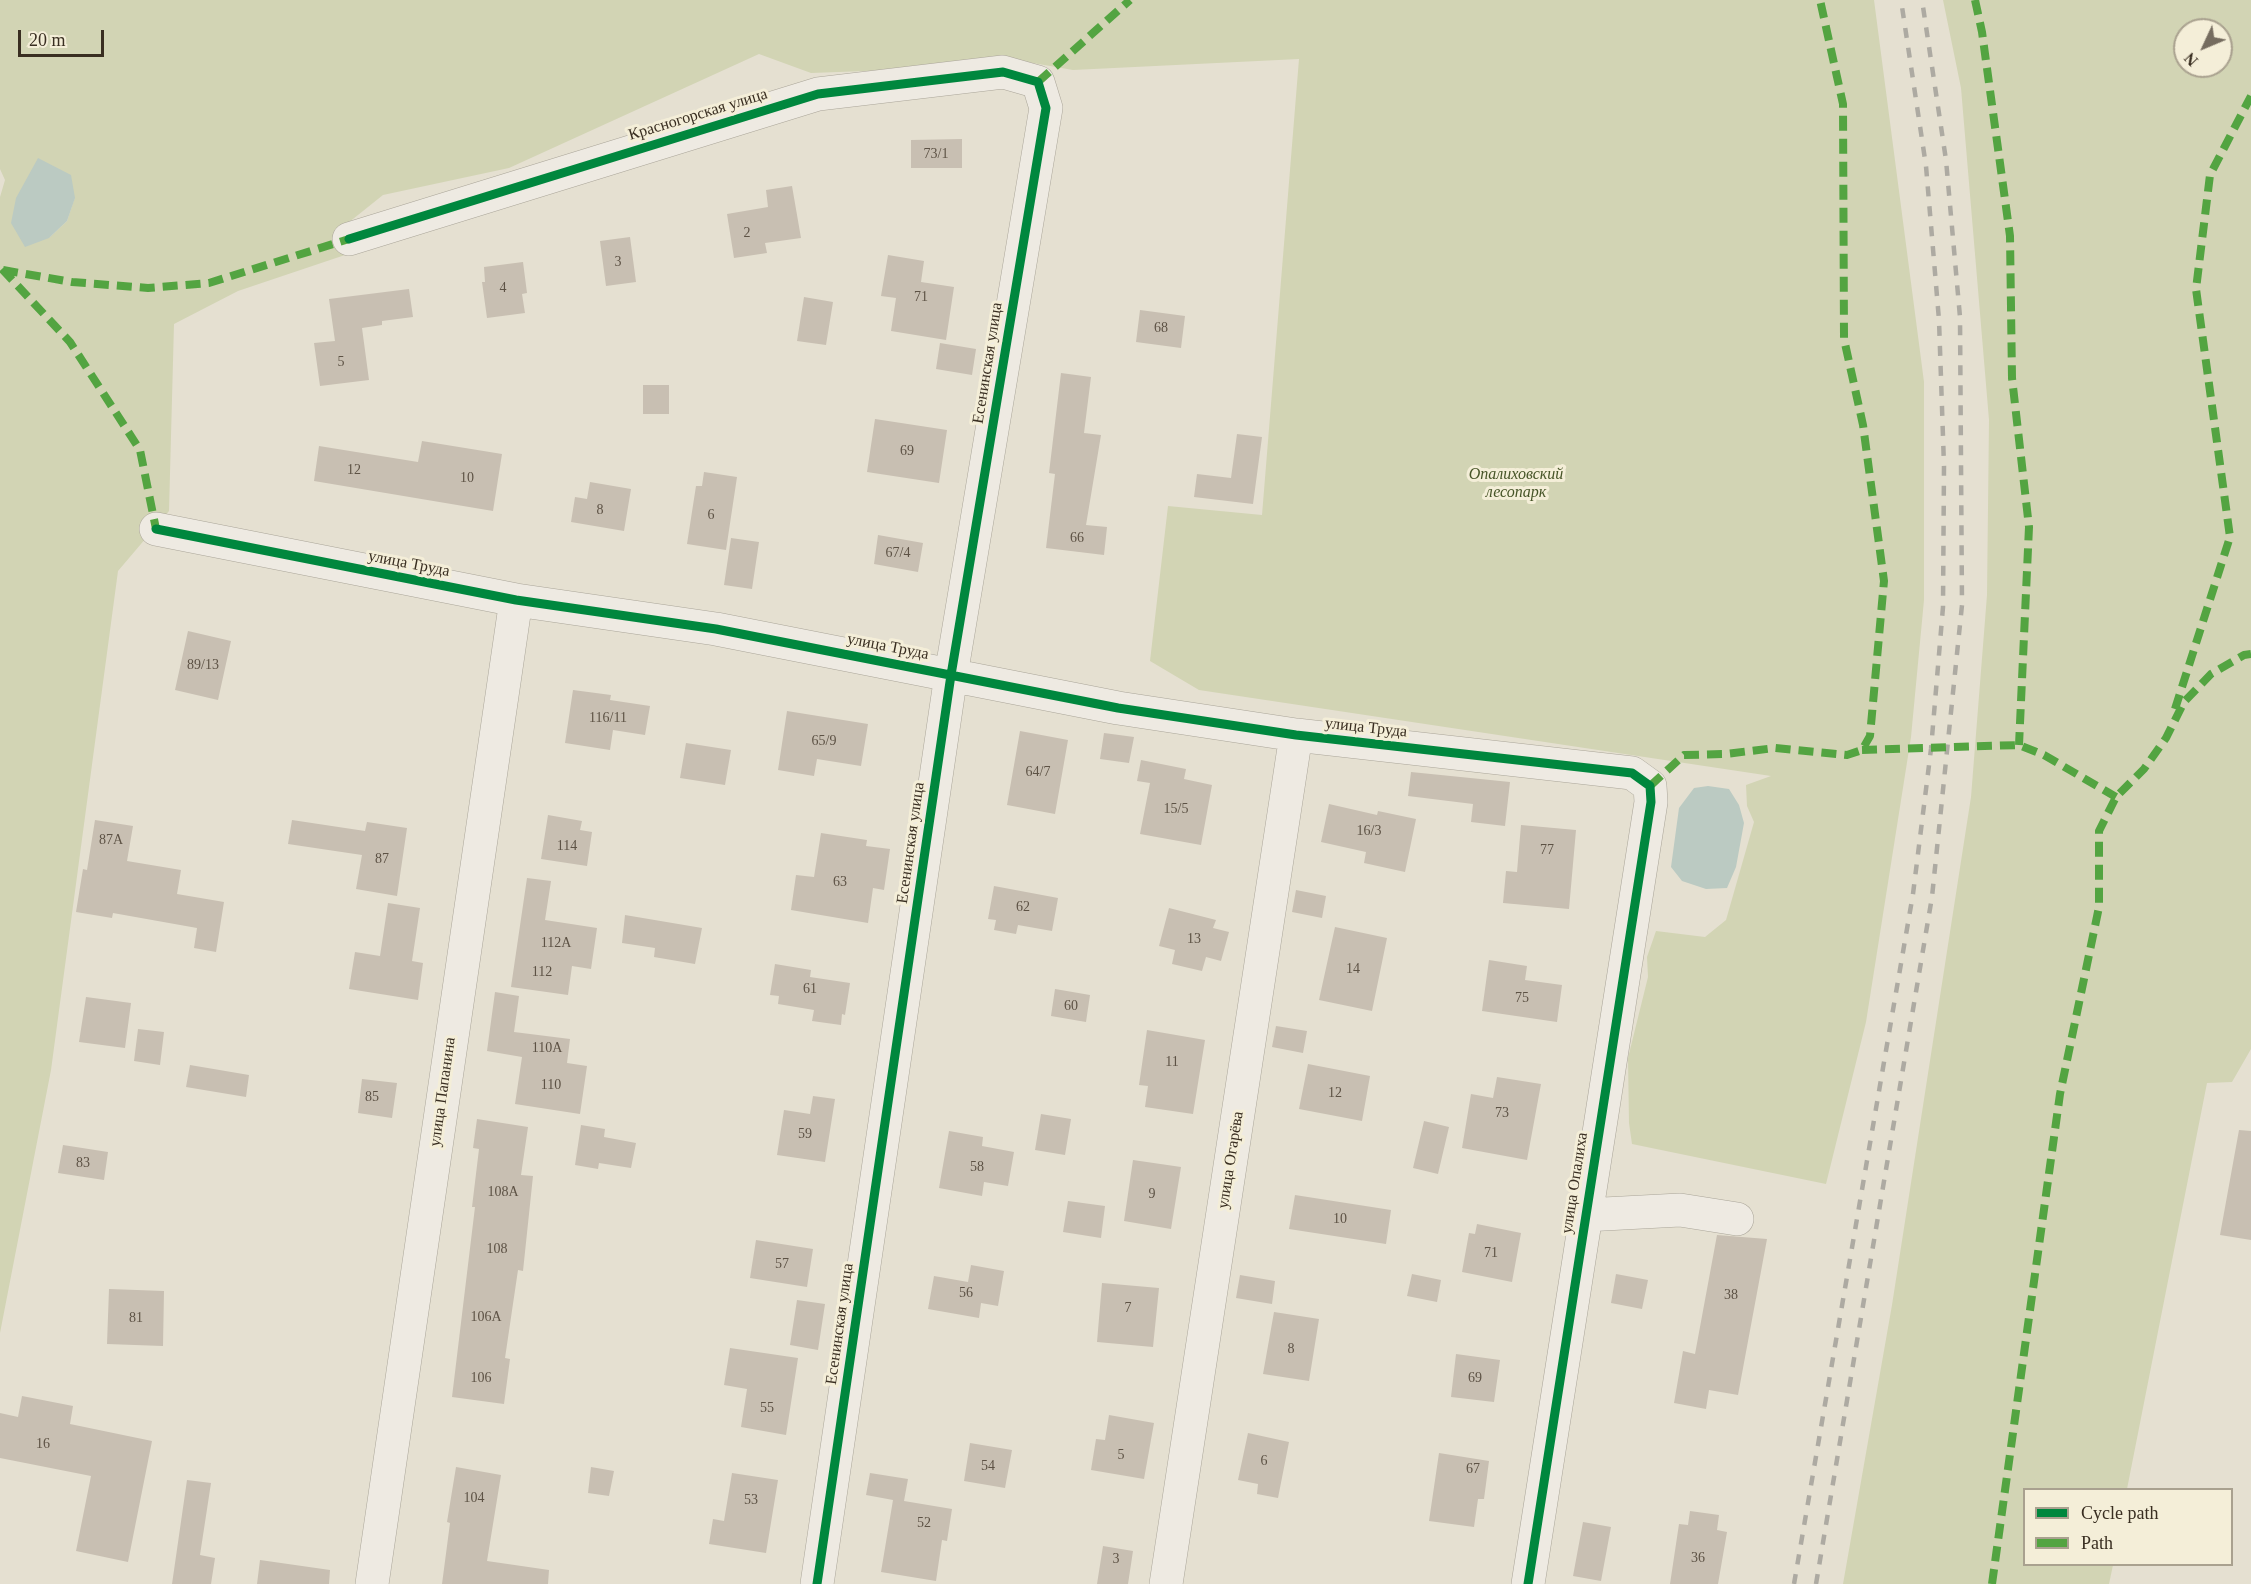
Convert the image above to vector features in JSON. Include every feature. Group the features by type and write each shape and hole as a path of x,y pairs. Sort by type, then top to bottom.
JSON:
{"street":[{"name":"Красногорская улица","path":"349,239 818,94 1003,72 1038,82 1046,108"},
{"name":"Есенинская улица","path":"817,1584 951,675 1046,108"},
{"name":"улица Труда","path":"156,529 516,600 716,629 1118,708 1296,735 1632,773 1650,786"},
{"name":"улица Папанина","path":"372,1584 516,600"},
{"name":"улица Огарёва","path":"1166,1584 1296,735"},
{"name":"улица Опалиха","path":"1528,1584 1651,802 1650,786"},
{"path":"1585,1215 1680,1210 1737,1219"}],"green space":[{"name":"Опалиховский лесопарк","path":"0,0 1874,0 1924,382 1924,600 1911,737 1866,1022 1826,1184 1632,1144 1629,1123 1628,1058 1648,977 1647,957 1656,931 1705,937 1726,920 1754,822 1747,806 1746,785 1771,776 1199,690 1150,661 1168,506 1262,515 1299,59 1073,70 1010,59 920,69 811,73 759,54 509,168 383,195 343,227 345,255 238,291 174,324 169,511 118,571 51,1070 0,1333 0,197 5,180 0,169","holes":["75,197 67,221 49,238"]},
{"path":"1943,0 2251,0 2251,1049 2232,1082 2207,1083 2127,1488 2023,1488 2023,1566 2113,1566 2109,1584 1843,1584 1892,1305 1971,797 1987,595 1989,420 1961,88"}],"shaded area":[{"path":"38,158 71,175 75,198 67,221 49,238 25,247 11,223 16,198"},
{"path":"1708,786 1729,789 1739,805 1744,823 1736,867 1727,888 1706,889 1682,881 1671,867 1679,808 1694,788"}],"building":[{"path":"962,139 962,168 911,168 911,140"},
{"path":"792,186 801,238 765,243 767,253 734,258 727,214 768,207 766,190"},
{"path":"630,237 636,282 606,286 600,241"},
{"path":"888,255 924,261 921,282 954,287 946,340 891,331 896,298 881,296"},
{"path":"523,262 527,293 522,294 525,313 487,318 482,282 485,282 484,267"},
{"path":"409,289 413,317 382,321 382,325 362,328 369,380 320,386 314,343 335,341 329,299"},
{"path":"804,297 833,302 826,345 797,341"},
{"path":"1140,310 1185,316 1181,348 1136,342"},
{"path":"940,343 976,349 972,375 936,369"},
{"path":"1061,373 1091,377 1084,433 1101,435 1086,525 1107,527 1104,555 1046,548 1055,474 1049,473"},
{"path":"643,385 669,385 669,414 643,414"},
{"path":"875,419 947,430 939,483 867,472"},
{"path":"1237,434 1262,437 1253,504 1194,497 1197,474 1231,478"},
{"path":"422,441 502,454 493,511 314,481 319,446 418,462"},
{"path":"704,472 737,477 726,550 687,544 696,486 702,486"},
{"path":"590,482 631,489 624,531 571,522 575,497 587,499"},
{"path":"878,535 923,543 918,572 874,564"},
{"path":"731,538 759,542 752,589 724,585"},
{"path":"188,631 231,641 218,700 175,690"},
{"path":"573,690 611,695 610,700 650,706 645,735 613,730 610,750 565,743"},
{"path":"787,711 868,724 861,766 817,759 814,776 778,770"},
{"path":"1020,731 1068,740 1055,814 1007,805"},
{"path":"1104,733 1134,737 1129,763 1100,759"},
{"path":"686,743 731,750 725,785 680,778"},
{"path":"1141,760 1186,769 1184,779 1212,785 1201,845 1140,834 1150,783 1137,781"},
{"path":"1411,772 1510,782 1505,826 1471,822 1473,804 1408,796"},
{"path":"1329,804 1377,815 1378,811 1416,819 1405,872 1364,863 1366,852 1321,842"},
{"path":"548,815 582,821 580,830 592,832 587,866 541,859"},
{"path":"95,820 133,826 127,861 181,870 177,894 224,902 216,952 194,948 197,928 113,913 112,918 76,912 83,869 87,870"},
{"path":"292,820 365,831 367,822 407,828 397,896 356,889 362,855 288,844"},
{"path":"1521,825 1576,830 1569,909 1503,903 1506,871 1517,872"},
{"path":"821,833 867,840 866,846 890,849 884,890 873,888 868,923 791,910 796,875 814,877"},
{"path":"527,878 551,881 545,920 597,928 591,969 572,966 568,995 511,987"},
{"path":"994,886 1058,898 1052,931 1018,925 1016,934 994,930 996,920 988,919"},
{"path":"1296,890 1326,896 1322,918 1292,912"},
{"path":"388,903 420,908 412,961 423,963 418,1000 349,989 355,952 380,956"},
{"path":"1169,908 1216,920 1213,928 1229,932 1221,961 1206,957 1202,971 1172,964 1175,950 1159,946"},
{"path":"625,915 702,928 695,964 654,957 655,948 622,943"},
{"path":"1335,927 1387,938 1372,1011 1319,1000"},
{"path":"1489,960 1527,966 1525,980 1562,985 1557,1022 1482,1011"},
{"path":"775,964 811,970 810,977 850,983 845,1015 842,1014 841,1025 812,1021 814,1010 778,1004 779,996 770,995"},
{"path":"1055,989 1090,995 1086,1022 1051,1016"},
{"path":"495,992 519,996 514,1032 570,1039 567,1063 587,1066 580,1114 515,1104 522,1057 487,1051"},
{"path":"86,997 131,1003 125,1048 79,1042"},
{"path":"1276,1026 1307,1031 1303,1053 1272,1047"},
{"path":"138,1029 164,1032 160,1065 134,1061"},
{"path":"1147,1030 1205,1040 1193,1114 1145,1107 1148,1086 1139,1085"},
{"path":"1308,1064 1370,1076 1362,1121 1299,1109"},
{"path":"190,1065 249,1075 246,1097 186,1087"},
{"path":"1497,1077 1541,1084 1527,1160 1462,1148 1471,1094 1493,1098"},
{"path":"362,1079 397,1083 392,1118 358,1113"},
{"path":"813,1096 835,1099 825,1162 777,1155 784,1110 810,1114"},
{"path":"1041,1114 1071,1119 1065,1155 1035,1150"},
{"path":"477,1119 528,1127 521,1175 533,1176 523,1271 518,1270 505,1358 510,1359 504,1404 452,1397 475,1207 472,1207 479,1149 473,1148"},
{"path":"1424,1121 1449,1127 1438,1174 1413,1168"},
{"path":"581,1125 605,1129 604,1137 636,1143 631,1168 599,1163 598,1169 575,1165"},
{"path":"2239,1130 2251,1131 2251,1240 2220,1235"},
{"path":"949,1131 983,1137 982,1146 1014,1152 1008,1186 984,1182 982,1196 939,1188"},
{"path":"63,1145 108,1152 104,1180 58,1173"},
{"path":"1133,1160 1181,1167 1171,1229 1124,1221"},
{"path":"1295,1195 1391,1210 1386,1244 1289,1229"},
{"path":"1068,1201 1105,1206 1101,1238 1063,1232"},
{"path":"1477,1224 1521,1233 1512,1282 1462,1272 1469,1233 1475,1234"},
{"path":"1717,1235 1767,1239 1738,1395 1709,1390 1706,1409 1674,1403 1683,1351 1695,1354"},
{"path":"756,1240 813,1249 807,1287 750,1278"},
{"path":"971,1265 1004,1271 998,1306 981,1303 979,1318 928,1309 934,1276 968,1282"},
{"path":"1412,1274 1441,1280 1437,1302 1407,1296"},
{"path":"1616,1274 1648,1280 1642,1309 1611,1303"},
{"path":"1240,1275 1275,1281 1272,1304 1236,1298"},
{"path":"1102,1283 1159,1288 1153,1347 1097,1342"},
{"path":"109,1289 164,1291 163,1346 107,1344"},
{"path":"797,1300 825,1304 818,1350 790,1345"},
{"path":"1274,1312 1319,1319 1309,1381 1263,1374"},
{"path":"730,1348 798,1358 786,1435 741,1427 747,1389 724,1385"},
{"path":"1456,1354 1500,1360 1494,1402 1451,1397"},
{"path":"22,1396 73,1406 70,1424 152,1441 128,1562 76,1551 91,1476 0,1458 0,1413 18,1417"},
{"path":"1109,1415 1154,1423 1144,1479 1091,1470 1096,1439 1105,1440"},
{"path":"1248,1433 1289,1442 1278,1498 1257,1494 1258,1484 1238,1480"},
{"path":"970,1443 1012,1450 1005,1488 964,1481"},
{"path":"1439,1453 1489,1461 1484,1499 1478,1499 1474,1527 1429,1521"},
{"path":"456,1467 501,1475 487,1561 549,1570 548,1584 442,1584 450,1523 447,1522"},
{"path":"591,1467 614,1471 609,1496 588,1493"},
{"path":"732,1473 778,1480 766,1553 709,1544 713,1519 724,1521"},
{"path":"870,1473 908,1479 904,1501 952,1509 947,1541 942,1540 936,1581 881,1572 893,1500 866,1495"},
{"path":"187,1480 211,1483 200,1555 215,1558 211,1584 172,1584"},
{"path":"1690,1511 1719,1515 1717,1530 1727,1532 1718,1584 1670,1584 1679,1524 1688,1525"},
{"path":"1583,1522 1611,1527 1601,1581 1573,1576"},
{"path":"1103,1546 1133,1551 1128,1584 1097,1584"},
{"path":"260,1560 330,1570 329,1584 257,1584"}],"railway":[{"path":"1794,1584 1913,894 1931,749 1943,607 1944,466 1939,320 1926,166 1901,0"},
{"path":"1816,1584 1932,897 1962,605 1960,317 1946,160 1922,0"}],"marked path":[{"path":"1038,82 1130,0"},
{"path":"1650,786 1684,755 1725,754 1775,748 1847,755 1862,750 1870,736 1884,581 1863,425 1844,339 1843,104 1820,0"},
{"path":"1975,0 1982,32 2010,236 2012,378 2029,527 2019,745"},
{"path":"2175,709 2230,537 2196,289 2210,175 2251,96"},
{"path":"3,270 72,282 148,288 209,283 349,239"},
{"path":"2,269 70,342 140,450 156,529"},
{"path":"1992,1584 2060,1094 2099,907 2099,831 2116,797 2144,769 2166,738 2184,702 2211,674 2244,655 2251,654"},
{"path":"1862,750 2019,745 2044,755 2116,797"}],"cycle path":[{"path":"349,239 818,94 1003,72 1038,82 1046,108 951,675 817,1584"},
{"path":"156,529 516,600 716,629 1118,708 1296,735 1632,773 1650,786 1651,802 1528,1584"}]}
